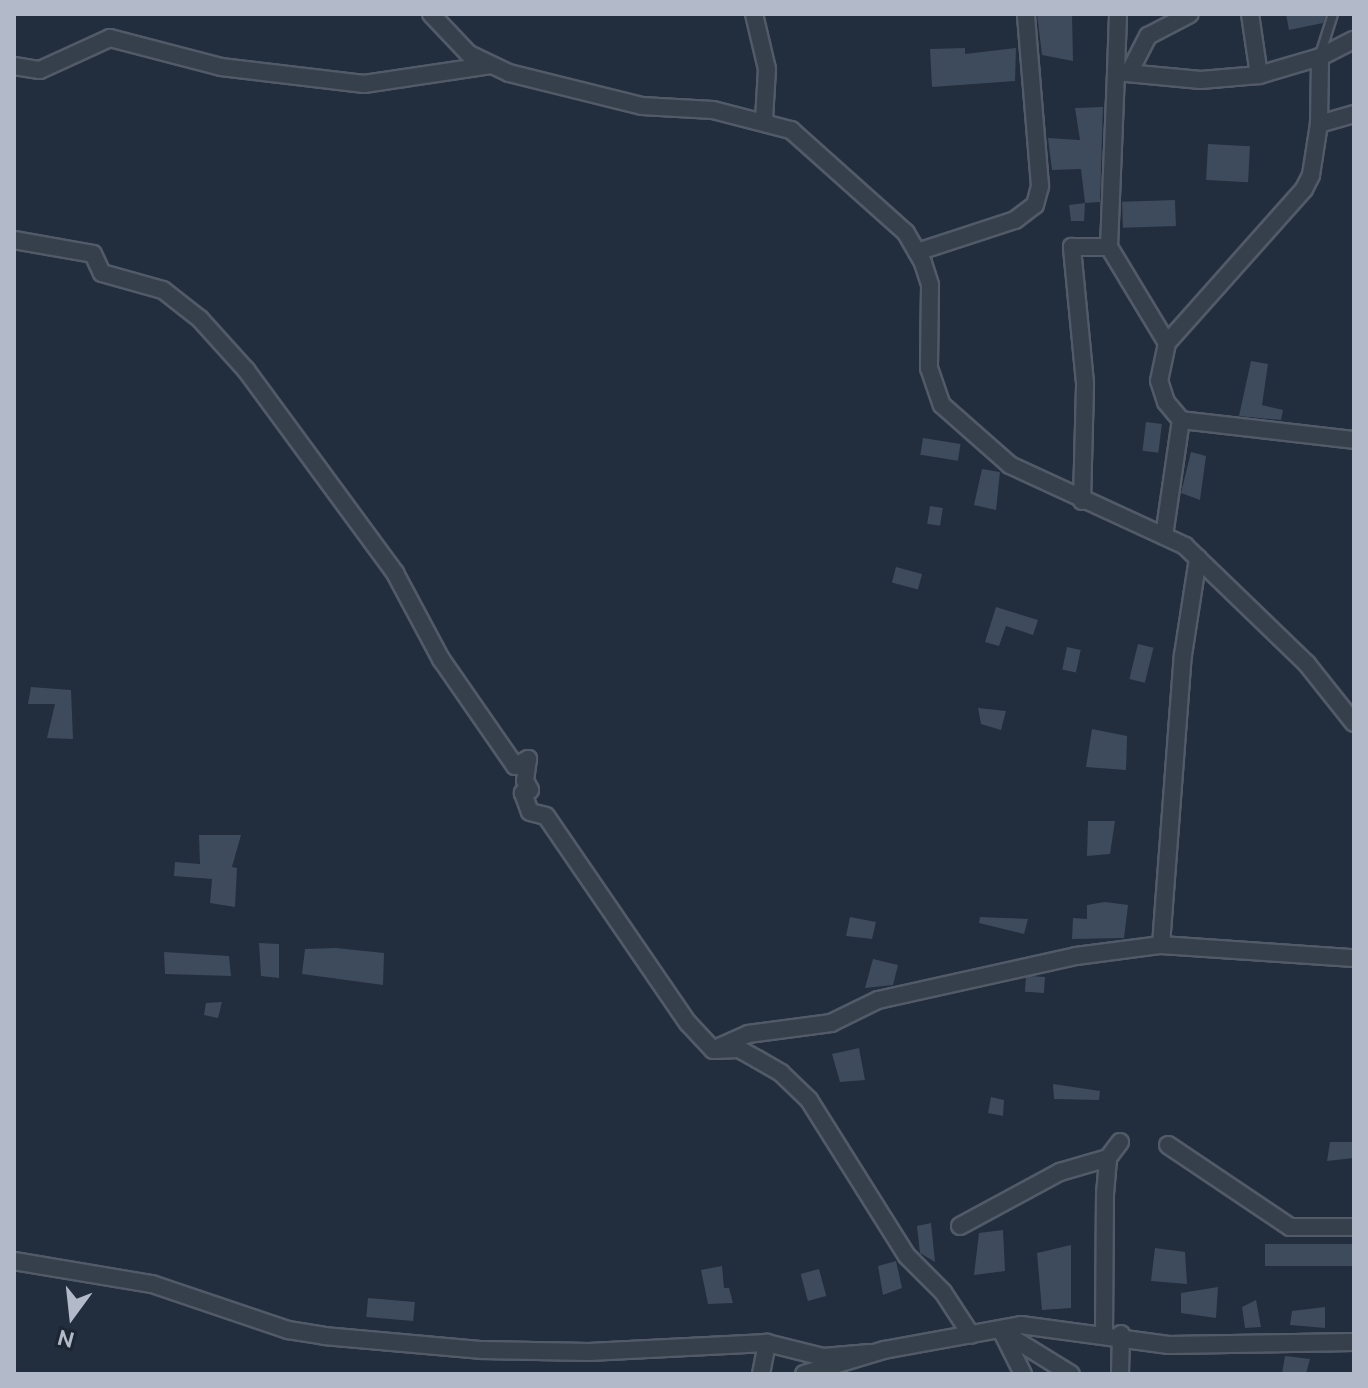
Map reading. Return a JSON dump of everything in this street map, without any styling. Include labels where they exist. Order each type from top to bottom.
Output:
[{"type":"street","points":[[431,14],[469,54],[491,65],[642,106],[713,110],[764,119],[791,130],[906,233],[917,252],[930,285],[931,387],[942,405],[1010,465],[1082,501],[1164,536],[1198,558],[1307,664],[1354,723]]},
{"type":"street","points":[[754,14],[767,69],[764,119]]},
{"type":"street","points":[[917,252],[1015,220],[1035,205],[1040,186],[1026,14]]},
{"type":"street","points":[[1118,14],[1122,72],[1109,247],[1167,343]]},
{"type":"street","points":[[1250,14],[1259,75]]},
{"type":"street","points":[[1122,72],[1148,36],[1182,16]]},
{"type":"street","points":[[14,66],[40,70],[110,38],[221,67],[364,84],[491,65]]},
{"type":"street","points":[[1122,72],[1201,80],[1259,75],[1320,57],[1354,40]]},
{"type":"street","points":[[1320,57],[1319,124],[1304,189],[1167,343],[1159,381],[1166,402],[1181,420],[1354,440]]},
{"type":"street","points":[[1319,124],[1354,114]]},
{"type":"street","points":[[14,240],[93,254],[102,273],[163,290],[200,319],[246,370],[395,573],[441,659],[515,766],[528,759],[525,781],[530,790],[523,793],[530,812],[546,816],[622,934],[713,1050]]},
{"type":"street","points":[[1082,501],[1085,383],[1072,247],[1109,247]]},
{"type":"street","points":[[1164,536],[1181,420]]},
{"type":"street","points":[[1161,945],[1183,655],[1198,558]]},
{"type":"street","points":[[713,1050],[748,1034],[831,1023],[878,1000],[1076,956],[1161,945],[1354,958]]},
{"type":"street","points":[[713,1050],[739,1049],[781,1073],[809,1100],[907,1256],[943,1292],[971,1335]]},
{"type":"street","points":[[960,1226],[1060,1172],[1108,1158],[1120,1142]]},
{"type":"street","points":[[1168,1145],[1290,1227],[1354,1227]]},
{"type":"street","points":[[1108,1158],[1120,1374]]},
{"type":"street","points":[[14,1261],[152,1284],[204,1298],[288,1330],[482,1350],[589,1352],[767,1343],[823,1357],[870,1353],[1021,1325],[1169,1345],[1354,1342]]},
{"type":"street","points":[[1001,1331],[1023,1374]]},
{"type":"street","points":[[1001,1331],[1071,1374]]},
{"type":"street","points":[[761,1374],[767,1343]]},
{"type":"street","points":[[804,1374],[870,1353]]},
{"type":"lane","points":[[1320,57],[1333,14]]},
{"type":"building","points":[[1037,14],[1072,14],[1073,61],[1042,55]]},
{"type":"building","points":[[1286,14],[1326,14],[1323,23],[1289,30]]},
{"type":"building","points":[[965,48],[965,54],[1016,48],[1015,81],[932,87],[930,49]]},
{"type":"building","points":[[1103,107],[1100,202],[1085,203],[1081,169],[1052,170],[1048,138],[1080,140],[1075,108]]},
{"type":"building","points":[[1208,144],[1250,146],[1248,182],[1206,180]]},
{"type":"building","points":[[1175,200],[1176,226],[1123,228],[1122,202]]},
{"type":"building","points":[[1085,203],[1084,221],[1071,221],[1069,205]]},
{"type":"building","points":[[1251,361],[1268,364],[1262,405],[1283,410],[1281,420],[1239,416]]},
{"type":"building","points":[[1146,422],[1162,424],[1158,453],[1142,451]]},
{"type":"building","points":[[923,438],[961,444],[958,461],[920,455]]},
{"type":"building","points":[[1191,452],[1206,456],[1200,500],[1181,493]]},
{"type":"building","points":[[982,469],[1000,472],[996,510],[974,505]]},
{"type":"building","points":[[930,506],[943,508],[940,526],[927,524]]},
{"type":"building","points":[[896,567],[922,574],[918,589],[892,582]]},
{"type":"building","points":[[996,607],[1038,620],[1033,635],[1006,626],[999,646],[985,642]]},
{"type":"building","points":[[1138,644],[1154,648],[1145,683],[1129,679]]},
{"type":"building","points":[[1067,647],[1081,650],[1076,672],[1062,669]]},
{"type":"building","points":[[31,687],[71,690],[73,739],[47,738],[55,704],[28,704]]},
{"type":"building","points":[[978,708],[1006,711],[1001,730],[981,724]]},
{"type":"building","points":[[1092,729],[1127,736],[1126,770],[1086,767]]},
{"type":"building","points":[[1088,821],[1115,821],[1110,854],[1087,856]]},
{"type":"building","points":[[199,835],[241,835],[232,867],[237,868],[235,907],[210,903],[212,879],[174,876],[175,862],[200,864]]},
{"type":"building","points":[[1105,902],[1128,905],[1124,938],[1072,939],[1073,918],[1087,919],[1087,905]]},
{"type":"building","points":[[850,917],[876,922],[872,939],[846,936]]},
{"type":"building","points":[[980,917],[1028,919],[1024,934],[979,923]]},
{"type":"building","points":[[259,943],[279,944],[279,978],[261,976]]},
{"type":"building","points":[[336,948],[384,953],[383,985],[302,974],[305,949]]},
{"type":"building","points":[[164,952],[229,956],[231,976],[165,974]]},
{"type":"building","points":[[873,959],[898,965],[893,985],[865,988]]},
{"type":"building","points":[[1026,976],[1045,977],[1044,993],[1025,992]]},
{"type":"building","points":[[222,1002],[218,1018],[204,1015],[206,1003]]},
{"type":"building","points":[[859,1048],[865,1080],[840,1082],[832,1054]]},
{"type":"building","points":[[1053,1084],[1100,1091],[1099,1100],[1054,1099]]},
{"type":"building","points":[[991,1097],[1004,1100],[1003,1116],[988,1113]]},
{"type":"building","points":[[1330,1142],[1354,1142],[1354,1158],[1327,1161]]},
{"type":"building","points":[[931,1223],[935,1262],[920,1253],[917,1226]]},
{"type":"building","points":[[1003,1230],[1005,1271],[974,1275],[979,1233]]},
{"type":"building","points":[[1265,1244],[1354,1244],[1354,1266],[1265,1266]]},
{"type":"building","points":[[1071,1245],[1071,1308],[1042,1310],[1037,1253]]},
{"type":"building","points":[[1155,1248],[1185,1252],[1187,1284],[1151,1281]]},
{"type":"building","points":[[896,1261],[902,1288],[883,1295],[878,1266]]},
{"type":"building","points":[[722,1266],[724,1288],[729,1288],[733,1303],[708,1304],[701,1270]]},
{"type":"building","points":[[819,1269],[826,1296],[808,1301],[801,1274]]},
{"type":"building","points":[[1218,1287],[1216,1318],[1181,1313],[1181,1293]]},
{"type":"building","points":[[368,1298],[415,1302],[413,1321],[366,1317]]},
{"type":"building","points":[[1256,1300],[1261,1327],[1245,1328],[1242,1307]]},
{"type":"building","points":[[1325,1307],[1325,1328],[1290,1325],[1292,1311]]},
{"type":"building","points":[[1285,1356],[1310,1359],[1306,1374],[1282,1374]]}]
